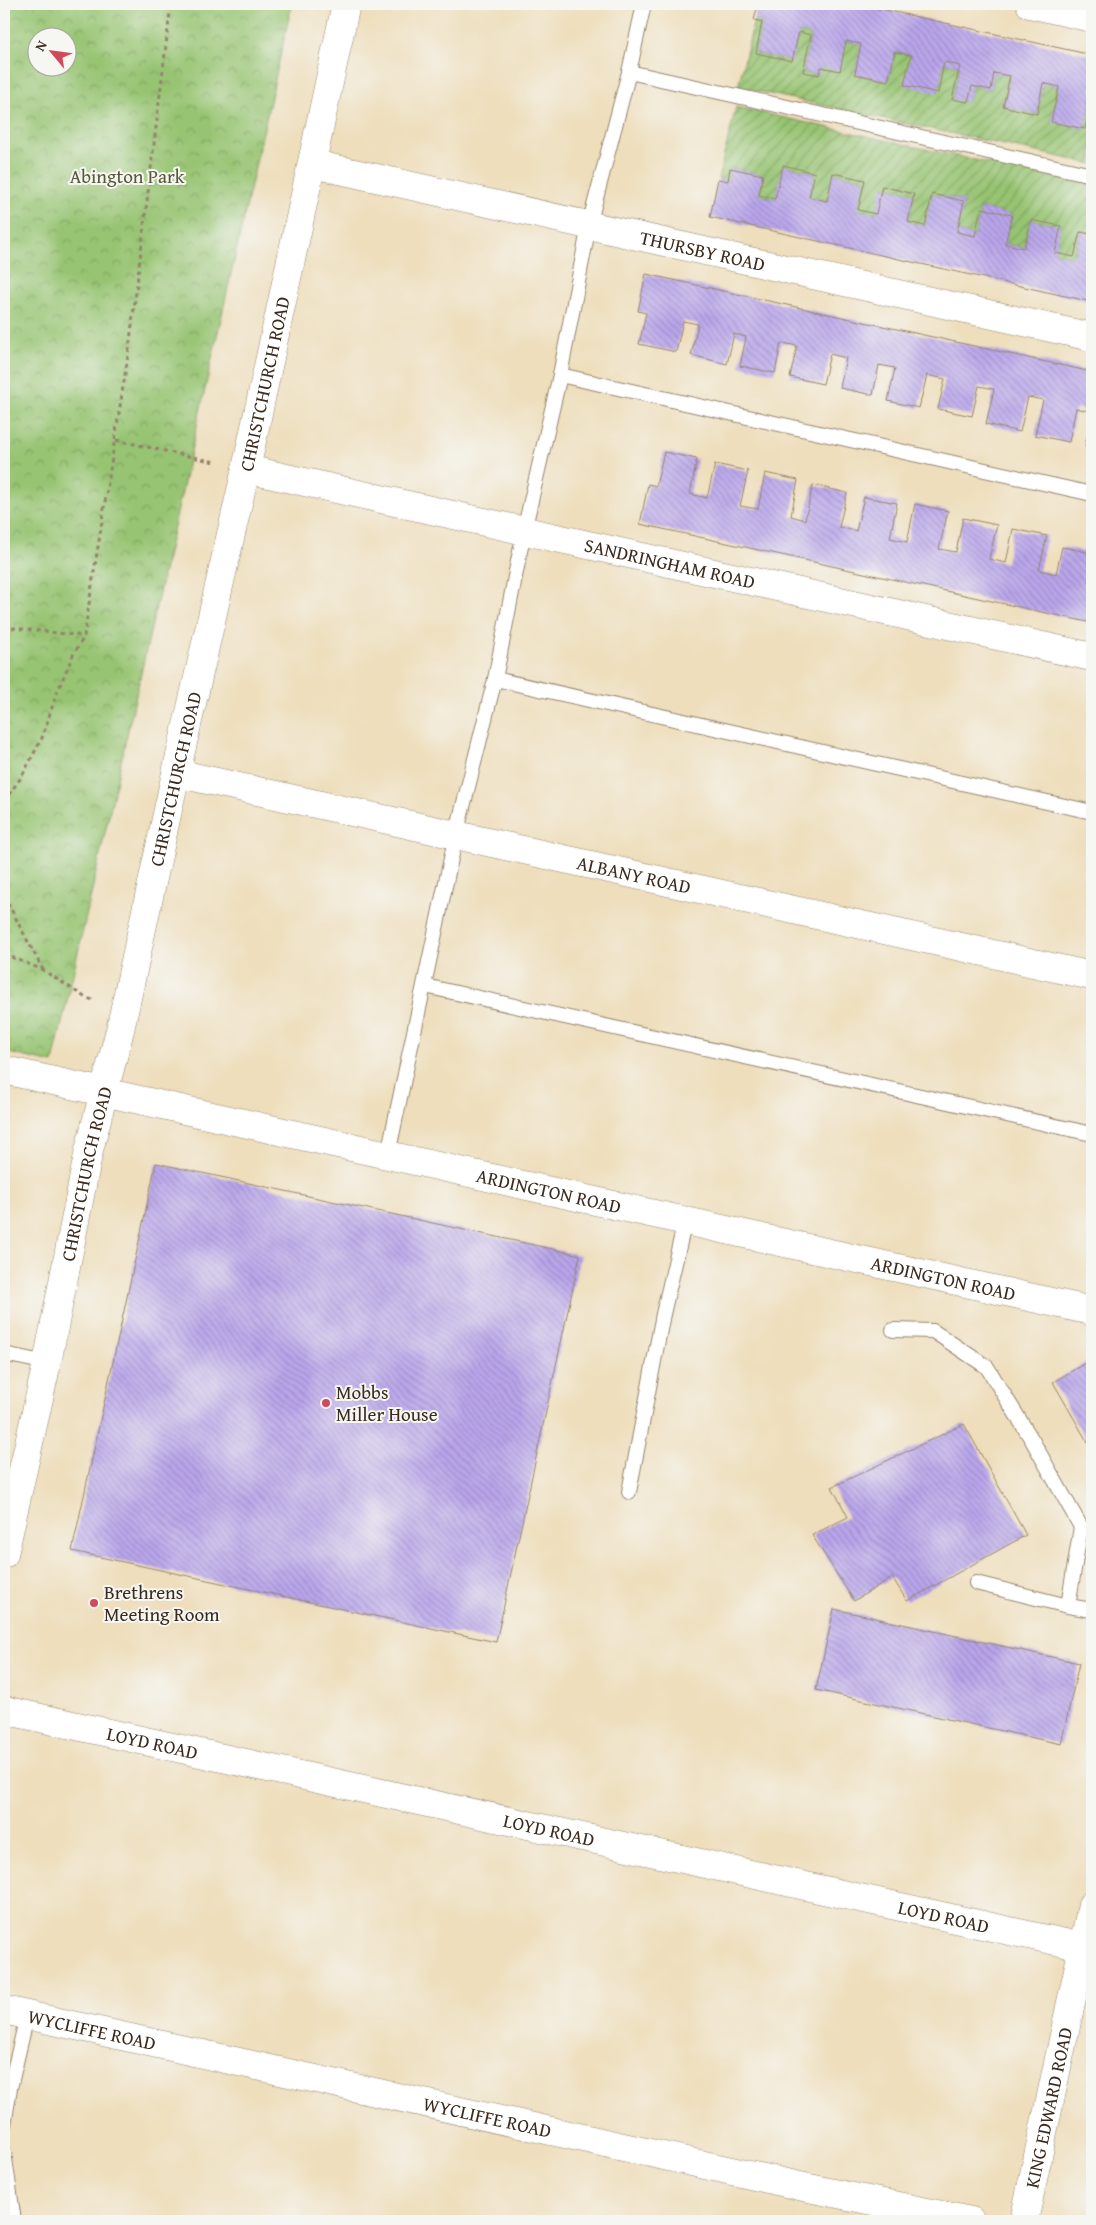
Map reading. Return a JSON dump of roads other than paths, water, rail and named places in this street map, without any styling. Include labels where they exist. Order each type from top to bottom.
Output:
[{"type":"street","name":"CHRISTCHURCH ROAD","points":[[4,1554],[47,1363],[89,1150],[124,1008],[246,470],[346,4]]},
{"type":"street","points":[[1030,4],[1092,18]]},
{"type":"street","name":"THURSBY ROAD","points":[[313,164],[1092,337]]},
{"type":"street","name":"SANDRINGHAM ROAD","points":[[246,470],[1092,657]]},
{"type":"street","name":"ALBANY ROAD","points":[[176,773],[1092,976]]},
{"type":"street","name":"ARDINGTON ROAD","points":[[4,1070],[1092,1312]]},
{"type":"street","name":"LOYD ROAD","points":[[4,1710],[1088,1948]]},
{"type":"street","name":"KING EDWARD ROAD","points":[[1024,2221],[1088,1948],[1092,1905]]},
{"type":"street","name":"WYCLIFFE ROAD","points":[[15,2013],[804,2187],[970,2221]]},
{"type":"lane","points":[[388,1154],[456,835],[495,679],[524,531],[560,375],[589,225],[629,72],[644,4]]},
{"type":"lane","points":[[629,72],[1092,176]]},
{"type":"lane","points":[[560,375],[1092,494]]},
{"type":"lane","points":[[495,679],[1092,812]]},
{"type":"lane","points":[[425,986],[1092,1134]]},
{"type":"lane","points":[[629,1492],[663,1314],[684,1221]]},
{"type":"lane","points":[[893,1330],[933,1332],[987,1367],[1032,1440],[1081,1528],[1068,1606]]},
{"type":"lane","points":[[4,1354],[47,1363]]},
{"type":"lane","points":[[976,1584],[1092,1610]]},
{"type":"lane","points":[[4,2125],[15,2013]]},
{"type":"lane","points":[[4,2152],[14,2221]]},
{"type":"place","name":"Mobbs Miller House","points":[[326,1403]]},
{"type":"place","name":"Brethrens Meeting Room","points":[[94,1603]]},
{"type":"park label","name":"Abington Park","points":[[127,176]]}]
